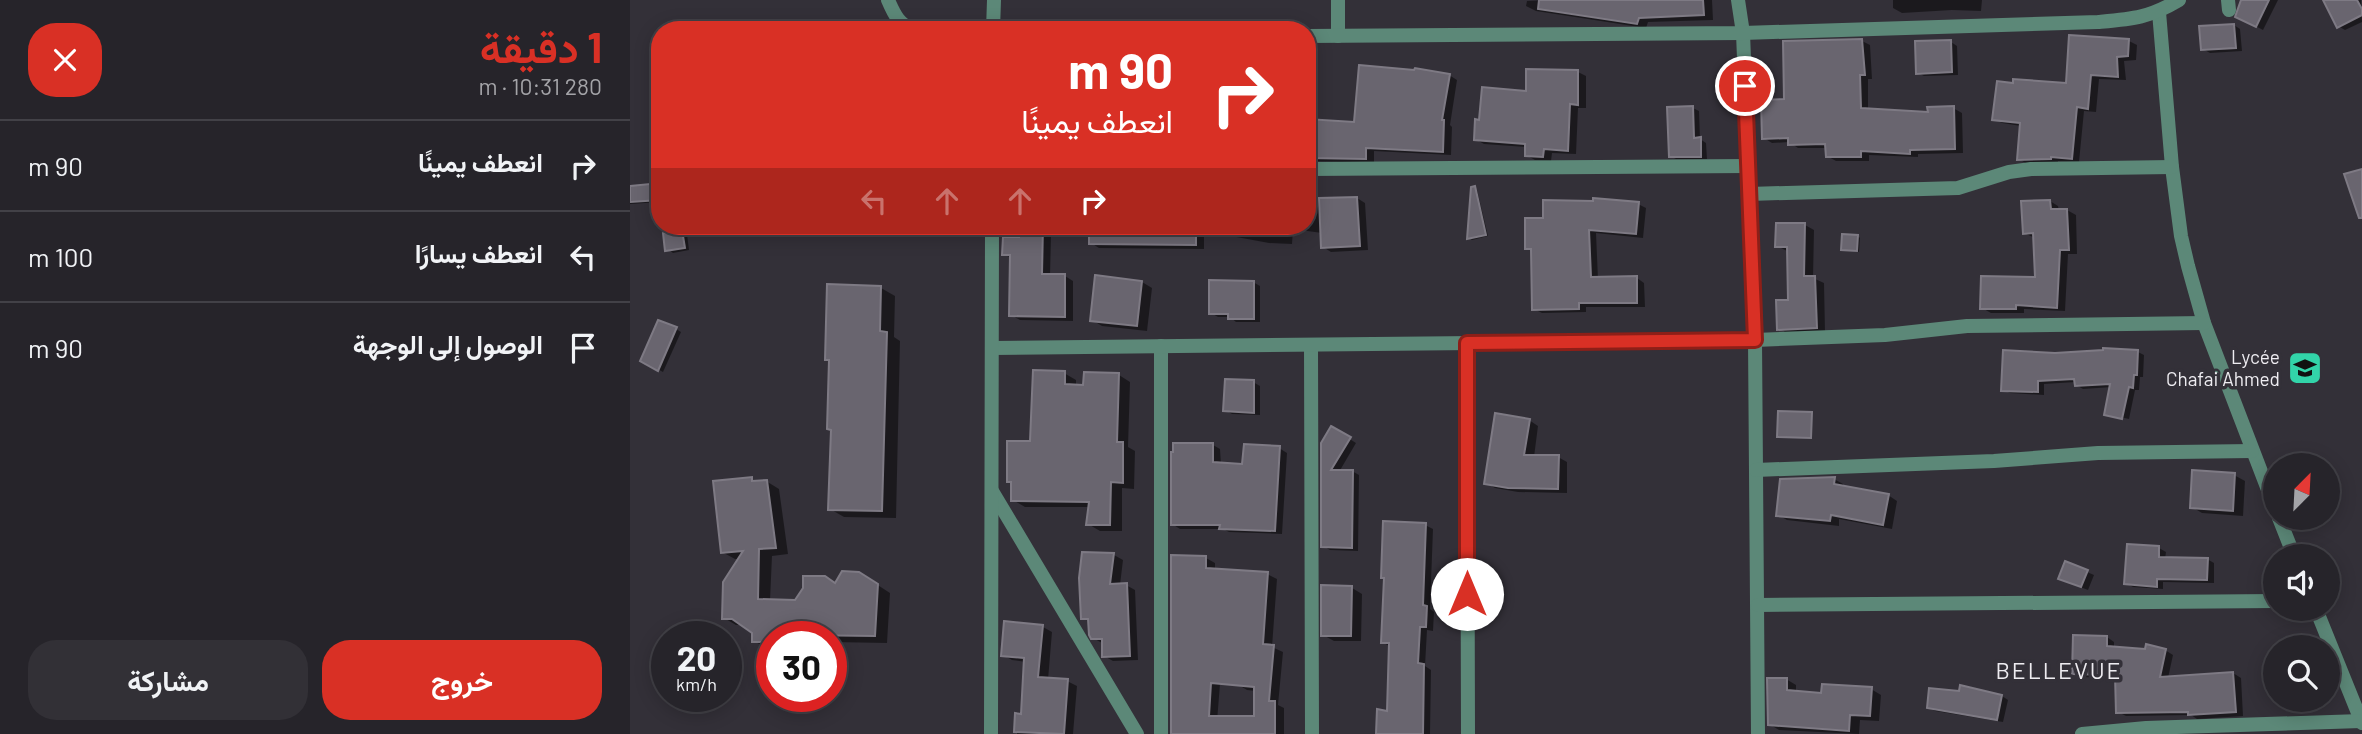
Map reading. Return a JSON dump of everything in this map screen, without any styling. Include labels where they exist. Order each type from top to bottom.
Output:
[{"type":"street","points":[[888,0],[899,21]]},
{"type":"street","points":[[993,21],[994,0]]},
{"type":"street","points":[[1338,0],[1338,36]]},
{"type":"street","points":[[1738,0],[1743,33],[1755,340],[1758,734]]},
{"type":"street","points":[[1316,36],[1743,33],[2098,22],[2132,19],[2159,12],[2179,0]]},
{"type":"street","points":[[2159,12],[2172,167],[2181,236],[2204,323],[2263,478]]},
{"type":"street","points":[[1316,169],[1748,166]]},
{"type":"street","points":[[1749,194],[1958,188],[2009,172],[2031,169],[2172,167]]},
{"type":"street","points":[[990,734],[992,235]]},
{"type":"street","points":[[992,348],[1755,340],[1885,335],[1967,326],[2204,323]]},
{"type":"street","points":[[1467,343],[1468,734]]},
{"type":"street","points":[[1311,345],[1312,734]]},
{"type":"street","points":[[1160,346],[1161,734]]},
{"type":"street","points":[[1756,470],[1994,461],[2098,453],[2252,451]]},
{"type":"street","points":[[991,489],[1137,734]]},
{"type":"street","points":[[1758,605],[2263,601]]},
{"type":"street","points":[[2081,734],[2146,728],[2362,722],[2321,621]]},
{"type":"building","points":[[1539,0],[1703,0],[1704,15],[1639,18],[1637,24],[1538,9]]},
{"type":"building","points":[[2241,0],[2269,0],[2256,27],[2235,17]]},
{"type":"building","points":[[2323,0],[2357,0],[2362,15],[2337,28]]},
{"type":"building","points":[[2234,24],[2236,48],[2201,50],[2199,26]]},
{"type":"building","points":[[2069,35],[2129,39],[2128,56],[2117,57],[2118,77],[2091,75],[2088,109],[2077,107],[2072,159],[2051,157],[2017,160],[2020,123],[1992,120],[1997,81],[2013,83],[2013,79],[2066,83]]},
{"type":"building","points":[[1862,39],[1865,75],[1860,75],[1861,108],[1928,112],[1927,107],[1954,106],[1955,149],[1910,150],[1910,154],[1861,151],[1861,157],[1826,157],[1825,144],[1788,145],[1788,138],[1762,139],[1761,100],[1784,99],[1783,41]]},
{"type":"building","points":[[1951,40],[1952,72],[1916,74],[1915,41]]},
{"type":"building","points":[[1359,65],[1415,68],[1450,74],[1442,120],[1443,152],[1366,148],[1366,159],[1316,158],[1316,120],[1354,122]]},
{"type":"building","points":[[1526,69],[1578,70],[1578,105],[1570,104],[1568,151],[1544,149],[1543,157],[1525,156],[1525,144],[1474,140],[1475,119],[1479,120],[1482,87],[1526,91]]},
{"type":"building","points":[[1693,106],[1694,138],[1701,137],[1701,157],[1669,157],[1667,107]]},
{"type":"building","points":[[2362,169],[2362,218],[2359,218],[2344,174]]},
{"type":"building","points":[[651,184],[651,201],[630,202],[630,186]]},
{"type":"building","points":[[1475,186],[1486,235],[1467,239],[1471,187]]},
{"type":"building","points":[[1357,197],[1360,246],[1321,248],[1319,198]]},
{"type":"building","points":[[1593,198],[1639,202],[1636,234],[1589,230],[1591,277],[1637,276],[1637,303],[1579,303],[1579,309],[1532,310],[1531,249],[1525,249],[1525,218],[1543,218],[1543,200],[1593,201]]},
{"type":"building","points":[[2050,200],[2051,209],[2067,209],[2069,250],[2060,250],[2057,308],[2016,305],[2016,309],[1980,309],[1981,276],[2035,277],[2033,233],[2023,234],[2021,201]]},
{"type":"building","points":[[1776,223],[1805,223],[1804,276],[1815,276],[1817,328],[1777,330],[1776,300],[1788,300],[1787,247],[1775,247]]},
{"type":"building","points":[[1842,234],[1858,235],[1857,251],[1841,250]]},
{"type":"building","points":[[663,235],[683,235],[685,248],[665,251]]},
{"type":"building","points":[[1043,235],[1042,274],[1065,274],[1065,317],[1009,316],[1010,255],[1002,255],[1003,237]]},
{"type":"building","points":[[1089,235],[1196,235],[1196,245],[1089,244]]},
{"type":"building","points":[[1095,275],[1142,281],[1137,326],[1090,321]]},
{"type":"building","points":[[1209,280],[1254,281],[1254,319],[1228,319],[1228,314],[1209,314]]},
{"type":"building","points":[[827,284],[881,286],[880,331],[887,332],[882,511],[828,510],[831,430],[827,429],[829,360],[825,360]]},
{"type":"building","points":[[658,320],[677,327],[658,371],[640,361]]},
{"type":"building","points":[[2103,348],[2138,350],[2137,375],[2134,375],[2133,388],[2129,387],[2122,419],[2104,415],[2110,384],[2075,386],[2074,379],[2038,381],[2038,392],[2001,391],[2003,350],[2055,353]]},
{"type":"building","points":[[1033,370],[1065,371],[1065,384],[1083,385],[1084,372],[1119,373],[1117,442],[1123,442],[1123,483],[1111,482],[1110,525],[1086,525],[1089,502],[1011,501],[1011,482],[1007,482],[1007,441],[1030,441]]},
{"type":"building","points":[[1225,379],[1254,380],[1254,413],[1223,411]]},
{"type":"building","points":[[1778,411],[1812,412],[1811,438],[1777,437]]},
{"type":"building","points":[[1495,413],[1530,419],[1524,455],[1559,455],[1558,489],[1508,488],[1484,484]]},
{"type":"building","points":[[1331,426],[1351,437],[1331,470],[1353,470],[1352,548],[1321,547],[1321,443]]},
{"type":"building","points":[[1173,443],[1213,443],[1213,462],[1242,464],[1244,444],[1280,446],[1275,531],[1219,529],[1220,525],[1171,525]]},
{"type":"building","points":[[2192,470],[2235,473],[2233,511],[2190,508]]},
{"type":"building","points":[[752,477],[752,481],[767,480],[776,548],[759,549],[758,599],[795,600],[803,588],[803,576],[825,576],[835,583],[842,571],[859,572],[878,584],[875,636],[847,636],[847,621],[756,621],[756,642],[752,642],[752,633],[742,626],[742,621],[722,619],[723,582],[743,551],[721,553],[713,481]]},
{"type":"building","points":[[1835,477],[1834,484],[1889,494],[1883,525],[1831,515],[1830,521],[1776,516],[1780,479]]},
{"type":"building","points":[[1383,521],[1426,523],[1423,605],[1427,606],[1426,627],[1420,627],[1418,663],[1424,664],[1423,734],[1376,734],[1377,709],[1387,711],[1389,643],[1381,643]]},
{"type":"building","points":[[2127,544],[2159,546],[2159,557],[2208,558],[2207,580],[2157,579],[2157,587],[2124,584]]},
{"type":"building","points":[[1082,552],[1114,553],[1110,584],[1127,583],[1130,656],[1102,657],[1102,639],[1091,639],[1088,619],[1081,619],[1079,578]]},
{"type":"building","points":[[1171,555],[1206,556],[1206,568],[1268,572],[1263,644],[1274,645],[1269,701],[1275,701],[1275,734],[1171,734]],"holes":[[[1211,683],[1254,687],[1254,716],[1209,716]]]},
{"type":"building","points":[[2065,561],[2088,570],[2081,587],[2058,579]]},
{"type":"building","points":[[1321,585],[1352,586],[1351,636],[1321,636]]},
{"type":"building","points":[[1004,621],[1043,625],[1038,677],[1068,679],[1064,734],[1014,732],[1015,713],[1021,714],[1024,658],[1001,656]]},
{"type":"building","points":[[2073,635],[2107,636],[2107,646],[2145,649],[2146,644],[2166,649],[2160,677],[2233,672],[2236,712],[2188,715],[2188,712],[2116,713],[2115,675],[2072,674]]},
{"type":"building","points":[[1767,678],[1787,678],[1787,690],[1821,693],[1822,684],[1872,687],[1870,716],[1850,715],[1849,731],[1768,725]]},
{"type":"building","points":[[1960,685],[2002,695],[1997,720],[1927,708],[1929,688],[1959,691]]},
{"type":"place","name":"Lycée Chafai Ahmed","points":[[2305,368]]},
{"type":"district","name":"BELLEVUE","points":[[2059,671]]},
{"type":"route","points":[[1467,594],[1467,343],[1755,340],[1745,86]]}]
